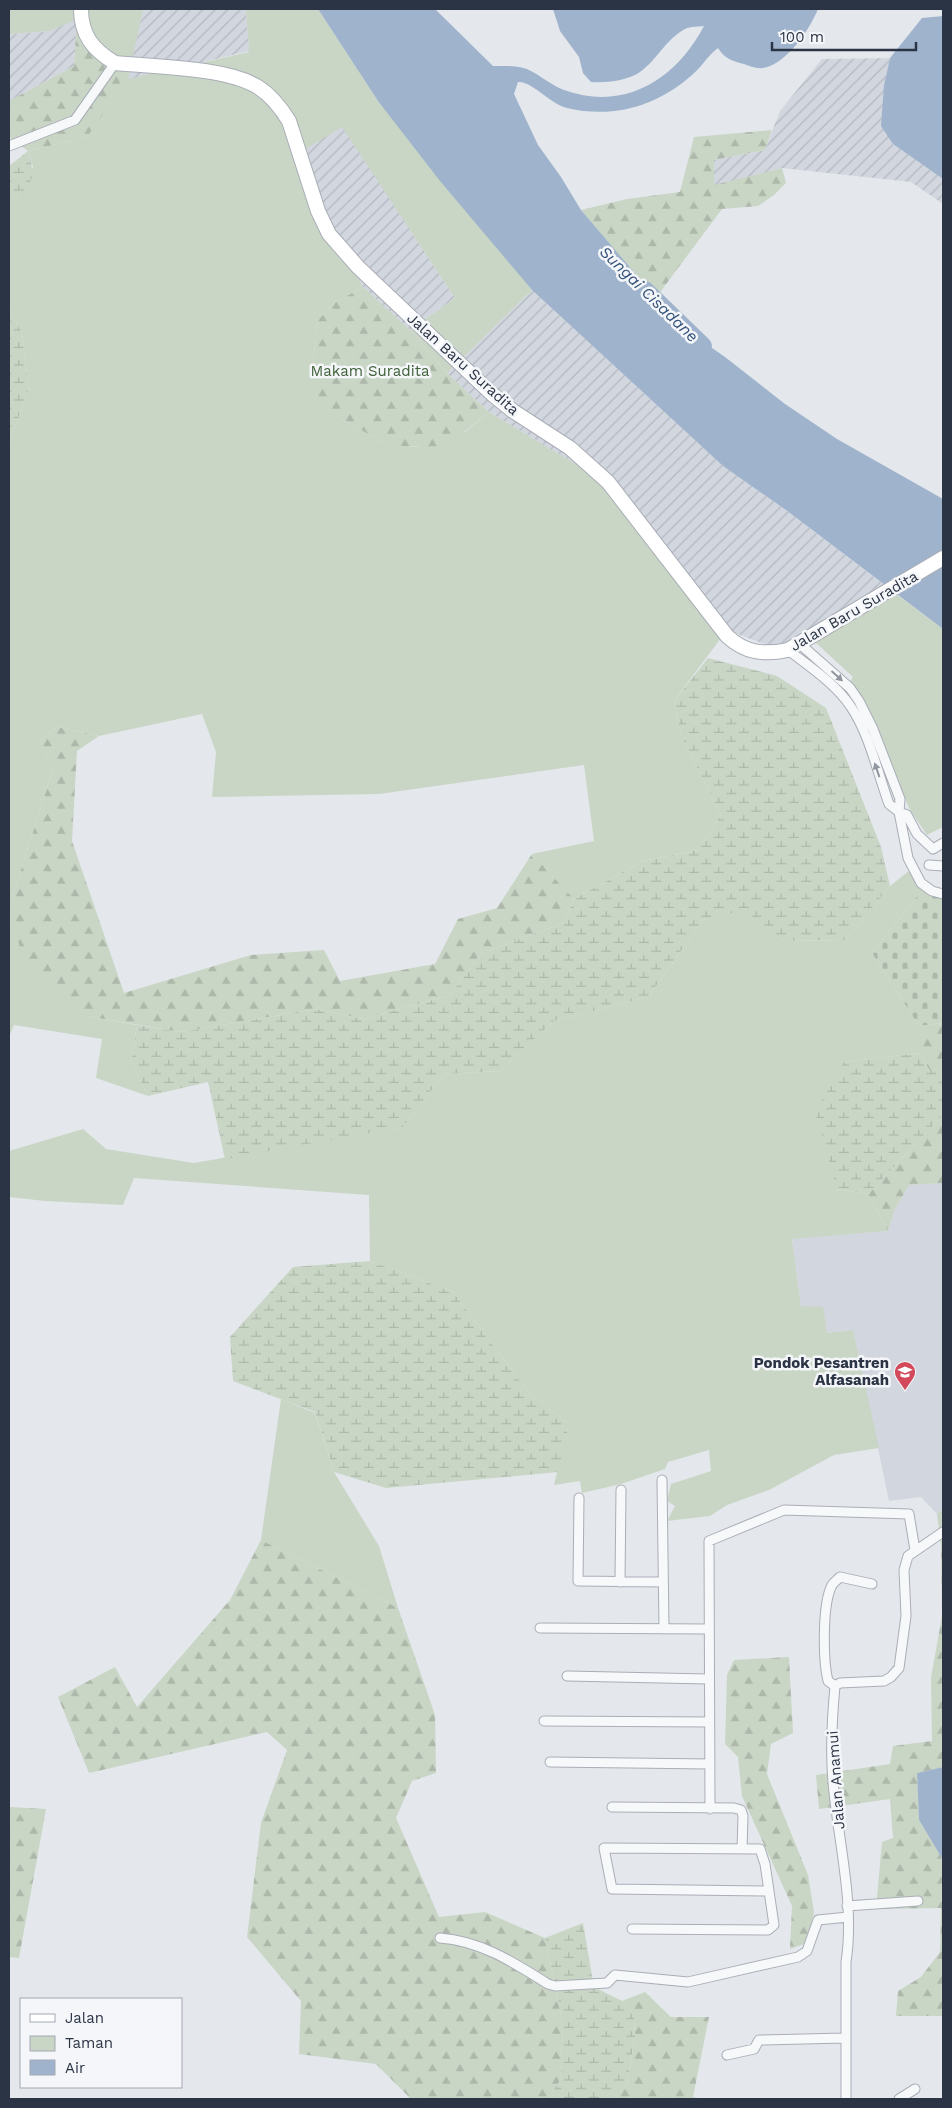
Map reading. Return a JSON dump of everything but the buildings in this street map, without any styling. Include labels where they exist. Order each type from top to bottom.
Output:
[{"type":"main road","points":[[81,9],[81,22],[85,35],[103,56],[115,63]]},
{"type":"main road","name":"Jalan Baru Suradita","points":[[115,63],[221,73],[249,82],[272,98],[289,121],[323,223],[344,253],[492,394],[513,411],[570,448],[608,482],[732,641],[755,652],[772,653],[799,644],[943,558]]},
{"type":"street","points":[[9,146],[75,120],[115,63]]},
{"type":"street","points":[[799,644],[851,707],[863,731],[889,804],[898,812],[907,815],[917,834],[933,849],[943,843]]},
{"type":"street","points":[[799,644],[850,688],[859,701],[873,729],[900,799],[898,812],[908,858],[921,883],[932,891],[943,894]]},
{"type":"street","points":[[929,865],[943,866]]},
{"type":"street","points":[[662,1480],[664,1629]]},
{"type":"street","points":[[620,1490],[620,1582]]},
{"type":"street","points":[[579,1498],[578,1581],[663,1582]]},
{"type":"street","points":[[710,1809],[708,1679],[709,1541],[784,1510],[908,1514],[915,1550]]},
{"type":"street","points":[[872,1584],[840,1577],[833,1583],[829,1594],[826,1618],[825,1667],[828,1681],[835,1686],[840,1683],[884,1681],[891,1678],[898,1668],[906,1616],[904,1570],[908,1556],[943,1532]]},
{"type":"street","points":[[540,1628],[708,1629]]},
{"type":"street","points":[[567,1676],[708,1679]]},
{"type":"street","name":"Jalan Anamui","points":[[835,1686],[831,1736],[832,1772],[848,1917],[845,2038],[846,2099]]},
{"type":"street","points":[[544,1721],[709,1722]]},
{"type":"street","points":[[550,1762],[710,1764]]},
{"type":"street","points":[[612,1807],[734,1808],[740,1810],[743,1816],[742,1849]]},
{"type":"street","points":[[632,1929],[768,1930],[774,1925],[765,1864],[760,1849],[604,1848],[612,1888],[768,1891]]},
{"type":"street","points":[[847,1906],[918,1901]]},
{"type":"street","points":[[440,1938],[459,1939],[495,1952],[548,1984],[555,1986],[607,1983],[615,1975],[688,1982],[798,1957],[806,1951],[818,1920],[848,1917]]},
{"type":"street","points":[[728,2055],[754,2048],[760,2040],[845,2038]]},
{"type":"street","points":[[899,2099],[915,2089]]},
{"type":"shaded area","points":[[143,9],[246,9],[249,51],[127,80]]},
{"type":"shaded area","points":[[77,18],[74,66],[9,101],[9,34],[50,31]]},
{"type":"shaded area","points":[[890,58],[884,85],[893,144],[943,179],[943,204],[911,182],[782,168],[714,186],[714,160],[765,150],[780,111],[822,59]]},
{"type":"shaded area","points":[[342,126],[455,298],[410,330],[363,287],[329,228],[304,150]]},
{"type":"shaded area","points":[[532,290],[723,466],[786,510],[891,590],[815,642],[775,648],[727,630],[622,492],[489,412],[447,373]]},
{"type":"shaded area","name":"Pondok Pesantren Alfasanah","points":[[943,1183],[943,1509],[937,1514],[921,1497],[889,1501],[853,1330],[827,1333],[801,1306],[792,1238],[888,1231],[895,1209],[909,1185]]},
{"type":"green space","points":[[9,9],[143,9],[128,79],[249,52],[246,9],[318,9],[378,101],[532,290],[447,373],[410,330],[455,298],[342,127],[304,150],[329,228],[363,287],[334,303],[318,320],[313,362],[313,385],[338,417],[384,443],[416,447],[465,432],[489,412],[622,492],[727,630],[674,701],[681,736],[721,815],[698,850],[643,861],[574,899],[532,854],[594,841],[584,765],[379,794],[212,797],[216,752],[202,714],[99,736],[57,727],[40,740],[53,769],[12,898],[86,1016],[137,1025],[131,1061],[148,1096],[96,1078],[102,1039],[14,1025],[9,1037],[9,445],[29,387],[22,333],[9,309],[9,199],[18,195],[33,167],[28,151],[87,137],[94,59],[77,19],[50,31],[9,34]]},
{"type":"green space","points":[[77,18],[94,59],[127,80],[87,137],[28,151],[9,137],[9,101],[74,66]]},
{"type":"green space","points":[[772,130],[765,150],[714,160],[714,185],[782,168],[786,183],[774,195],[758,206],[722,209],[655,299],[581,210],[627,199],[680,192],[694,137]]},
{"type":"green space","points":[[28,151],[32,167],[31,180],[24,191],[9,199],[9,166]]},
{"type":"green space","name":"Makam Suradita","points":[[363,287],[410,330],[447,373],[489,412],[453,441],[434,447],[384,443],[338,417],[319,400],[313,385],[313,362],[318,320],[334,303]]},
{"type":"green space","points":[[9,309],[22,333],[29,387],[9,445]]},
{"type":"green space","points":[[891,590],[943,629],[943,827],[927,835],[910,810],[869,714],[849,683],[853,677],[815,642]]},
{"type":"green space","points":[[708,658],[777,676],[826,708],[881,847],[890,886],[846,940],[784,941],[744,910],[703,920],[648,997],[554,1021],[500,1071],[444,1074],[403,1127],[225,1159],[208,1082],[148,1096],[131,1061],[137,1025],[181,1032],[316,1009],[363,1019],[450,995],[481,953],[564,923],[574,899],[643,861],[698,850],[721,815],[681,736],[674,701]]},
{"type":"green space","points":[[57,727],[99,736],[77,751],[72,841],[124,993],[251,955],[324,950],[340,981],[435,964],[458,919],[497,908],[532,854],[574,899],[564,923],[481,953],[450,995],[363,1019],[316,1009],[181,1032],[86,1016],[20,951],[12,898],[53,769],[40,740]]},
{"type":"green space","points":[[909,871],[924,888],[872,953],[919,1026],[919,1053],[844,1062],[837,1189],[868,1194],[888,1231],[792,1239],[801,1306],[823,1307],[827,1333],[853,1330],[879,1448],[834,1455],[769,1490],[727,1505],[710,1516],[667,1521],[675,1506],[667,1501],[671,1484],[711,1471],[709,1450],[668,1462],[665,1469],[621,1484],[582,1493],[580,1481],[554,1485],[569,1424],[529,1393],[453,1292],[370,1261],[369,1195],[134,1178],[123,1205],[9,1197],[9,1151],[83,1129],[106,1149],[194,1163],[403,1127],[444,1074],[500,1071],[554,1021],[648,997],[703,920],[744,909],[784,941],[846,940],[890,886]]},
{"type":"green space","points":[[924,888],[943,891],[943,1023],[919,1026],[872,953]]},
{"type":"green space","points":[[943,1023],[943,1068],[930,1071],[919,1053],[919,1026]]},
{"type":"green space","points":[[919,1053],[930,1071],[943,1068],[943,1115],[868,1194],[837,1189],[815,1112],[844,1062]]},
{"type":"green space","points":[[943,1115],[943,1183],[909,1185],[895,1209],[888,1231],[868,1194]]},
{"type":"green space","points":[[370,1261],[453,1292],[529,1393],[569,1424],[558,1472],[386,1488],[334,1472],[315,1412],[233,1381],[230,1337],[293,1267]]},
{"type":"green space","points":[[281,1399],[315,1413],[334,1472],[379,1546],[398,1608],[261,1540]]},
{"type":"green space","points":[[943,1509],[943,1767],[917,1773],[919,1820],[943,1860],[943,2016],[896,2016],[898,1991],[921,1977],[940,1952],[941,1908],[876,1909],[882,1842],[893,1838],[890,1799],[819,1809],[816,1775],[890,1764],[893,1746],[932,1741],[931,1678],[942,1616],[941,1545],[937,1514]]},
{"type":"green space","points":[[261,1540],[398,1608],[435,1715],[436,1773],[412,1781],[396,1818],[439,1917],[485,1912],[545,1938],[563,2024],[560,2081],[547,2099],[409,2099],[376,2064],[299,2054],[301,2001],[247,1937],[261,1823],[287,1750],[267,1732],[89,1773],[58,1697],[115,1667],[137,1707],[230,1600]]},
{"type":"green space","points":[[789,1657],[793,1733],[771,1744],[767,1774],[808,1875],[814,1912],[807,1943],[790,1949],[792,1906],[742,1796],[738,1757],[725,1744],[727,1675],[734,1660]]},
{"type":"green space","points":[[9,1807],[46,1809],[19,1958],[9,1957]]},
{"type":"green space","points":[[583,1923],[594,1987],[622,2001],[634,2015],[635,2037],[627,2085],[612,2099],[547,2099],[560,2081],[563,2024],[545,1938]]},
{"type":"green space","points":[[645,1992],[671,2017],[709,2017],[693,2097],[702,2099],[612,2099],[627,2085],[635,2037],[634,2015],[622,2001]]},
{"type":"water","points":[[318,9],[435,9],[493,66],[527,69],[564,90],[586,96],[608,97],[628,93],[646,86],[663,75],[679,61],[704,26],[687,28],[678,33],[652,62],[629,78],[616,81],[591,82],[583,73],[579,57],[560,31],[553,9],[818,9],[809,26],[789,53],[772,65],[758,68],[736,62],[726,57],[718,48],[696,72],[679,86],[649,102],[634,107],[618,111],[601,112],[567,108],[554,102],[529,85],[518,82],[514,94],[538,145],[561,177],[581,210],[679,325],[725,357],[785,404],[837,439],[943,499],[943,629],[786,510],[723,466],[532,290],[440,181],[378,101]]},
{"type":"water","points":[[943,16],[943,179],[893,144],[881,126],[884,85],[890,58],[922,18]]},
{"type":"water","points":[[943,1767],[943,1860],[919,1820],[917,1773]]},
{"type":"waterway","name":"Sungai Cisadane","points":[[645,290],[703,346]]},
{"type":"place","name":"Pondok Pesantren Alfasanah","points":[[905,1391]]}]
